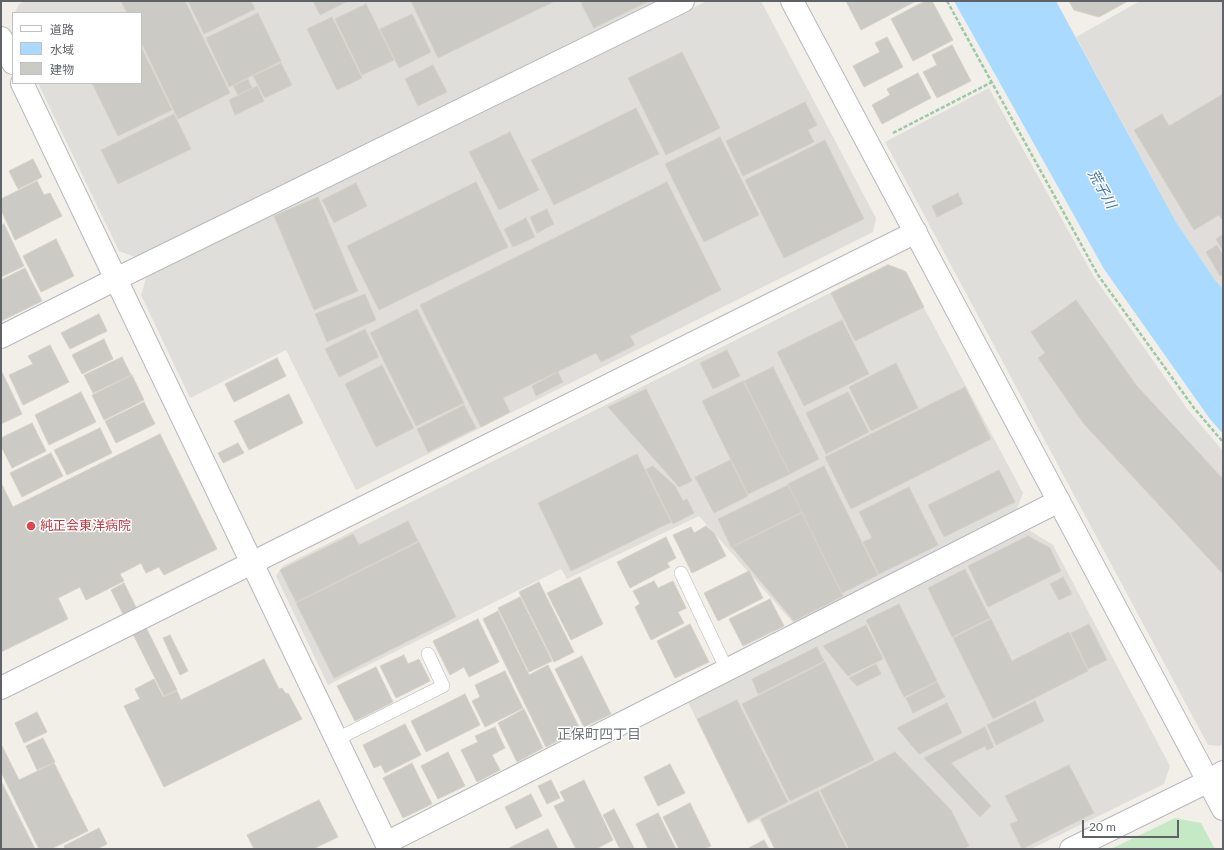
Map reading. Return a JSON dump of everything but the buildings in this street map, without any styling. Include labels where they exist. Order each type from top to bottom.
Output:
[{"type":"street","points":[[1,337],[116,279],[683,1]]},
{"type":"street","points":[[792,1],[1059,501],[1216,777],[1223,809]]},
{"type":"street","points":[[1,38],[12,61]]},
{"type":"street","points":[[22,84],[388,846],[727,670],[1059,501]]},
{"type":"street","points":[[1,688],[916,232]]},
{"type":"street","points":[[1071,849],[1216,777]]},
{"type":"lane","points":[[681,573],[727,670]]},
{"type":"lane","points":[[337,739],[443,686],[428,654]]},
{"type":"path","points":[[947,1],[1098,275],[1194,408],[1223,442]]},
{"type":"path","points":[[869,145],[992,82]]},
{"type":"shaded area","points":[[25,1],[656,1],[135,257],[119,251],[38,84],[142,84],[142,12],[15,12],[19,4]]},
{"type":"shaded area","points":[[707,1],[761,1],[876,218],[873,232],[356,490],[286,350],[190,398],[141,295],[147,275]]},
{"type":"shaded area","points":[[1140,1],[1223,1],[1223,289],[1215,280],[1176,222],[1076,37]]},
{"type":"shaded area","points":[[989,88],[1094,277],[1188,410],[1223,451],[1223,744],[1219,746],[1208,745],[885,142]]},
{"type":"shaded area","points":[[888,264],[904,270],[1023,493],[1016,511],[794,624],[699,516],[567,579],[561,569],[328,685],[276,576],[283,566]]},
{"type":"shaded area","points":[[1029,530],[1053,545],[1170,766],[1164,784],[1031,849],[774,849],[759,819],[748,824],[688,702]]},
{"type":"green space","points":[[1175,818],[1201,823],[1215,849],[1111,849]]},
{"type":"water","name":"荒子川","points":[[954,1],[1056,1],[1176,222],[1215,280],[1223,289],[1223,434],[1210,419],[1104,269]]},
{"type":"place","name":"純正会東洋病院","points":[[31,526]]},
{"type":"district","name":"正保町四丁目","points":[[599,734]]}]
